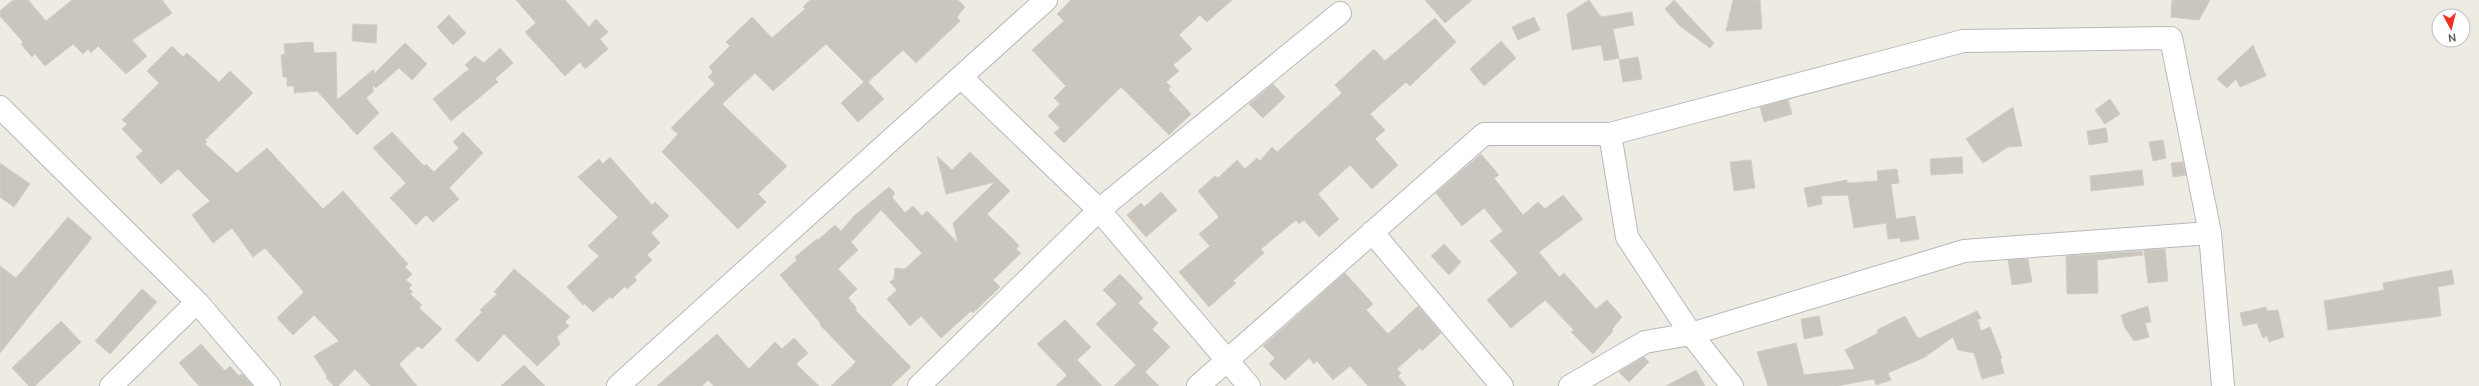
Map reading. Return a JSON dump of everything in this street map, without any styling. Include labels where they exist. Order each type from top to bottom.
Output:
[{"type":"street","points":[[618,386],[962,78],[1046,0]]},
{"type":"street","points":[[919,386],[1099,210],[1340,13]]},
{"type":"street","points":[[1198,386],[1484,134],[1610,134],[1963,41],[2171,38],[2210,233],[2223,386]]},
{"type":"street","points":[[962,78],[1099,210],[1249,386]]},
{"type":"street","points":[[0,107],[197,302],[269,386]]},
{"type":"street","points":[[1610,134],[1627,237],[1691,334],[1732,386]]},
{"type":"street","points":[[1372,232],[1502,386]]},
{"type":"street","points":[[1570,386],[1645,342],[1691,334],[1964,251],[2210,233]]},
{"type":"street","points":[[110,386],[197,302]]},
{"type":"building","points":[[13,0],[28,0],[46,21],[72,0],[162,0],[172,13],[132,40],[147,56],[126,74],[98,46],[91,53],[88,49],[83,54],[73,44],[45,66],[35,54],[32,57],[21,44],[23,42],[0,16],[0,11]]},
{"type":"building","points":[[516,0],[565,0],[589,27],[596,19],[608,32],[600,39],[608,49],[585,69],[580,62],[565,76],[525,32],[536,23]]},
{"type":"building","points":[[810,0],[958,0],[965,7],[957,17],[960,21],[916,63],[903,50],[868,82],[884,99],[858,122],[841,103],[864,82],[826,44],[773,91],[755,73],[722,104],[787,166],[758,194],[766,202],[738,229],[662,152],[678,134],[671,128],[715,84],[708,77],[713,72],[709,67],[730,46],[726,42],[752,17],[772,38],[805,9],[803,7]]},
{"type":"building","points":[[1071,0],[1232,0],[1207,22],[1200,15],[1179,35],[1192,49],[1173,65],[1179,71],[1166,82],[1171,87],[1168,89],[1191,114],[1169,135],[1121,87],[1064,143],[1054,133],[1060,128],[1048,116],[1060,104],[1054,98],[1066,86],[1032,50],[1064,21],[1057,14]]},
{"type":"building","points":[[1425,0],[1472,0],[1445,23]]},
{"type":"building","points":[[1589,0],[1601,17],[1632,12],[1634,25],[1613,29],[1619,58],[1604,61],[1601,45],[1572,50],[1567,14]]},
{"type":"building","points":[[1674,0],[1714,43],[1710,48],[1680,26],[1665,9]]},
{"type":"building","points":[[1733,0],[1760,0],[1762,29],[1726,31]]},
{"type":"building","points":[[2172,0],[2210,0],[2199,20],[2171,17]]},
{"type":"building","points":[[449,15],[466,33],[453,45],[437,27]]},
{"type":"building","points":[[1534,17],[1540,30],[1518,40],[1512,27]]},
{"type":"building","points":[[1435,18],[1456,42],[1410,86],[1406,82],[1370,114],[1385,130],[1375,139],[1398,165],[1372,189],[1350,165],[1318,194],[1339,219],[1319,237],[1304,220],[1299,224],[1296,220],[1261,249],[1264,253],[1233,281],[1236,283],[1209,307],[1179,272],[1210,246],[1199,234],[1219,217],[1198,191],[1215,176],[1218,178],[1237,160],[1245,169],[1257,158],[1260,161],[1272,147],[1277,152],[1342,93],[1335,85],[1374,49],[1385,61]]},
{"type":"building","points":[[353,24],[377,25],[376,43],[352,41]]},
{"type":"building","points":[[1501,41],[1516,58],[1484,86],[1470,69]]},
{"type":"building","points":[[313,42],[314,53],[336,52],[337,100],[374,69],[374,74],[405,43],[427,64],[412,80],[399,68],[376,88],[373,85],[373,92],[366,98],[379,113],[357,135],[317,91],[294,93],[294,86],[287,86],[287,77],[283,77],[281,55],[285,54],[284,44]]},
{"type":"building","points":[[2253,45],[2266,76],[2240,87],[2236,79],[2227,88],[2217,79]]},
{"type":"building","points":[[172,46],[183,57],[187,53],[219,82],[230,71],[253,93],[205,140],[207,142],[205,144],[237,173],[267,148],[323,209],[343,191],[408,264],[405,267],[412,274],[406,280],[412,285],[409,288],[413,292],[410,294],[422,305],[419,308],[442,329],[422,349],[418,346],[399,364],[417,386],[371,386],[355,369],[338,386],[334,386],[326,378],[327,376],[314,356],[339,341],[314,315],[293,335],[277,318],[304,292],[265,248],[253,257],[232,228],[213,243],[192,215],[210,201],[178,169],[161,184],[136,157],[143,151],[122,129],[127,124],[122,120],[159,83],[147,71]]},
{"type":"building","points":[[500,48],[513,63],[495,79],[498,82],[451,121],[433,99],[469,69],[465,65],[475,56],[484,63]]},
{"type":"building","points":[[1638,57],[1642,79],[1623,82],[1619,60]]},
{"type":"building","points":[[1273,84],[1285,97],[1263,118],[1249,104]]},
{"type":"building","points":[[2110,99],[2120,114],[2105,124],[2095,110]]},
{"type":"building","points":[[1788,100],[1792,114],[1764,122],[1760,107]]},
{"type":"building","points":[[2013,107],[2022,146],[2008,147],[1983,163],[1966,139]]},
{"type":"building","points":[[2106,128],[2108,142],[2089,145],[2087,131]]},
{"type":"building","points":[[392,132],[424,166],[426,164],[434,172],[459,148],[453,142],[463,132],[483,153],[449,188],[459,199],[433,222],[426,215],[416,225],[390,198],[406,183],[373,148]]},
{"type":"building","points":[[2163,140],[2166,158],[2153,161],[2149,142]]},
{"type":"building","points":[[970,152],[1010,191],[987,214],[1014,240],[1019,246],[1016,249],[1021,253],[993,280],[1000,287],[973,313],[971,311],[941,338],[921,316],[910,326],[887,299],[897,290],[890,282],[894,279],[895,268],[905,269],[922,253],[881,210],[851,242],[858,250],[838,269],[857,289],[848,298],[857,309],[855,310],[911,367],[891,386],[831,386],[856,362],[820,325],[821,324],[780,275],[797,260],[795,257],[817,239],[818,240],[835,225],[841,231],[854,216],[889,187],[895,193],[892,197],[905,213],[913,206],[922,216],[927,211],[958,243],[953,223],[995,182],[946,194],[937,156],[952,170]]},
{"type":"building","points":[[1481,154],[1499,175],[1494,178],[1523,215],[1538,202],[1545,209],[1563,195],[1583,219],[1539,252],[1559,277],[1564,273],[1596,309],[1607,300],[1622,317],[1612,329],[1613,331],[1593,354],[1571,332],[1574,330],[1545,300],[1511,328],[1487,300],[1518,273],[1490,241],[1503,231],[1484,208],[1462,226],[1436,193]]},
{"type":"building","points":[[610,157],[652,205],[655,202],[669,216],[651,233],[660,243],[647,255],[652,260],[634,277],[637,280],[627,289],[625,286],[612,299],[610,297],[593,312],[584,303],[583,305],[567,287],[599,256],[588,246],[618,217],[578,177],[599,159],[603,164]]},
{"type":"building","points":[[1962,157],[1963,173],[1931,175],[1930,159]]},
{"type":"building","points":[[1751,160],[1755,188],[1734,191],[1730,162]]},
{"type":"building","points":[[2183,162],[2186,175],[2173,177],[2171,163]]},
{"type":"building","points":[[0,163],[30,184],[14,207],[0,197]]},
{"type":"building","points":[[1897,169],[1899,183],[1891,184],[1896,219],[1915,216],[1919,239],[1901,242],[1900,238],[1888,239],[1886,223],[1854,228],[1848,195],[1821,196],[1822,204],[1808,207],[1804,188],[1847,180],[1847,183],[1878,181],[1877,171]]},
{"type":"building","points":[[2142,170],[2144,185],[2091,191],[2090,176]]},
{"type":"building","points":[[1161,192],[1177,210],[1146,237],[1127,215],[1141,203],[1144,207]]},
{"type":"building","points":[[68,217],[92,238],[0,353],[0,266],[16,278]]},
{"type":"building","points":[[1444,244],[1461,262],[1449,275],[1431,256]]},
{"type":"building","points":[[2165,249],[2168,281],[2148,283],[2144,250]]},
{"type":"building","points":[[2142,251],[2143,255],[2097,260],[2098,293],[2067,294],[2066,256]]},
{"type":"building","points":[[2028,259],[2032,282],[2012,285],[2008,260]]},
{"type":"building","points":[[514,269],[570,317],[565,322],[569,326],[557,337],[560,344],[537,366],[504,334],[478,362],[455,340],[482,312],[480,310],[497,294],[494,292]]},
{"type":"building","points":[[2452,270],[2454,284],[2438,287],[2441,316],[2328,330],[2324,301],[2384,290],[2383,283]]},
{"type":"building","points":[[1345,273],[1373,304],[1366,310],[1388,334],[1418,306],[1441,333],[1422,351],[1420,348],[1397,369],[1401,373],[1398,376],[1406,386],[1368,386],[1350,366],[1333,380],[1317,361],[1314,364],[1309,358],[1285,380],[1269,364],[1275,358],[1263,346]]},
{"type":"building","points":[[1120,274],[1143,298],[1138,303],[1158,323],[1152,329],[1170,347],[1145,372],[1159,386],[1114,386],[1136,365],[1096,324],[1117,304],[1103,290]]},
{"type":"building","points":[[142,289],[157,302],[110,354],[95,341]]},
{"type":"building","points":[[2148,306],[2151,322],[2145,323],[2149,337],[2134,341],[2125,328],[2121,315]]},
{"type":"building","points":[[2266,307],[2267,311],[2278,310],[2284,337],[2269,342],[2267,336],[2263,338],[2257,323],[2243,326],[2240,313]]},
{"type":"building","points":[[1977,311],[1981,318],[1974,322],[1978,321],[1981,331],[1990,327],[2002,358],[2000,359],[2004,373],[1982,379],[1974,353],[1958,350],[1953,337],[1925,357],[1888,373],[1891,380],[1876,385],[1874,379],[1837,386],[1768,386],[1757,352],[1796,343],[1804,375],[1855,369],[1845,350],[1878,333],[1877,330],[1905,316],[1917,337],[1920,338]]},
{"type":"building","points":[[1819,316],[1823,335],[1804,339],[1801,319]]},
{"type":"building","points":[[1065,320],[1091,347],[1077,360],[1102,386],[1056,386],[1067,375],[1037,344]]},
{"type":"building","points":[[61,321],[81,342],[35,386],[29,386],[12,368]]},
{"type":"building","points":[[717,334],[749,369],[775,342],[782,349],[794,338],[808,353],[796,364],[819,386],[714,386],[708,380],[702,386],[657,386]]},
{"type":"building","points":[[201,344],[225,371],[230,366],[239,376],[242,374],[253,386],[199,386],[179,363]]},
{"type":"building","points":[[1644,357],[1649,362],[1629,382],[1619,372]]},
{"type":"building","points":[[524,365],[545,386],[501,386]]},
{"type":"building","points":[[1696,370],[1705,386],[1666,386]]}]
